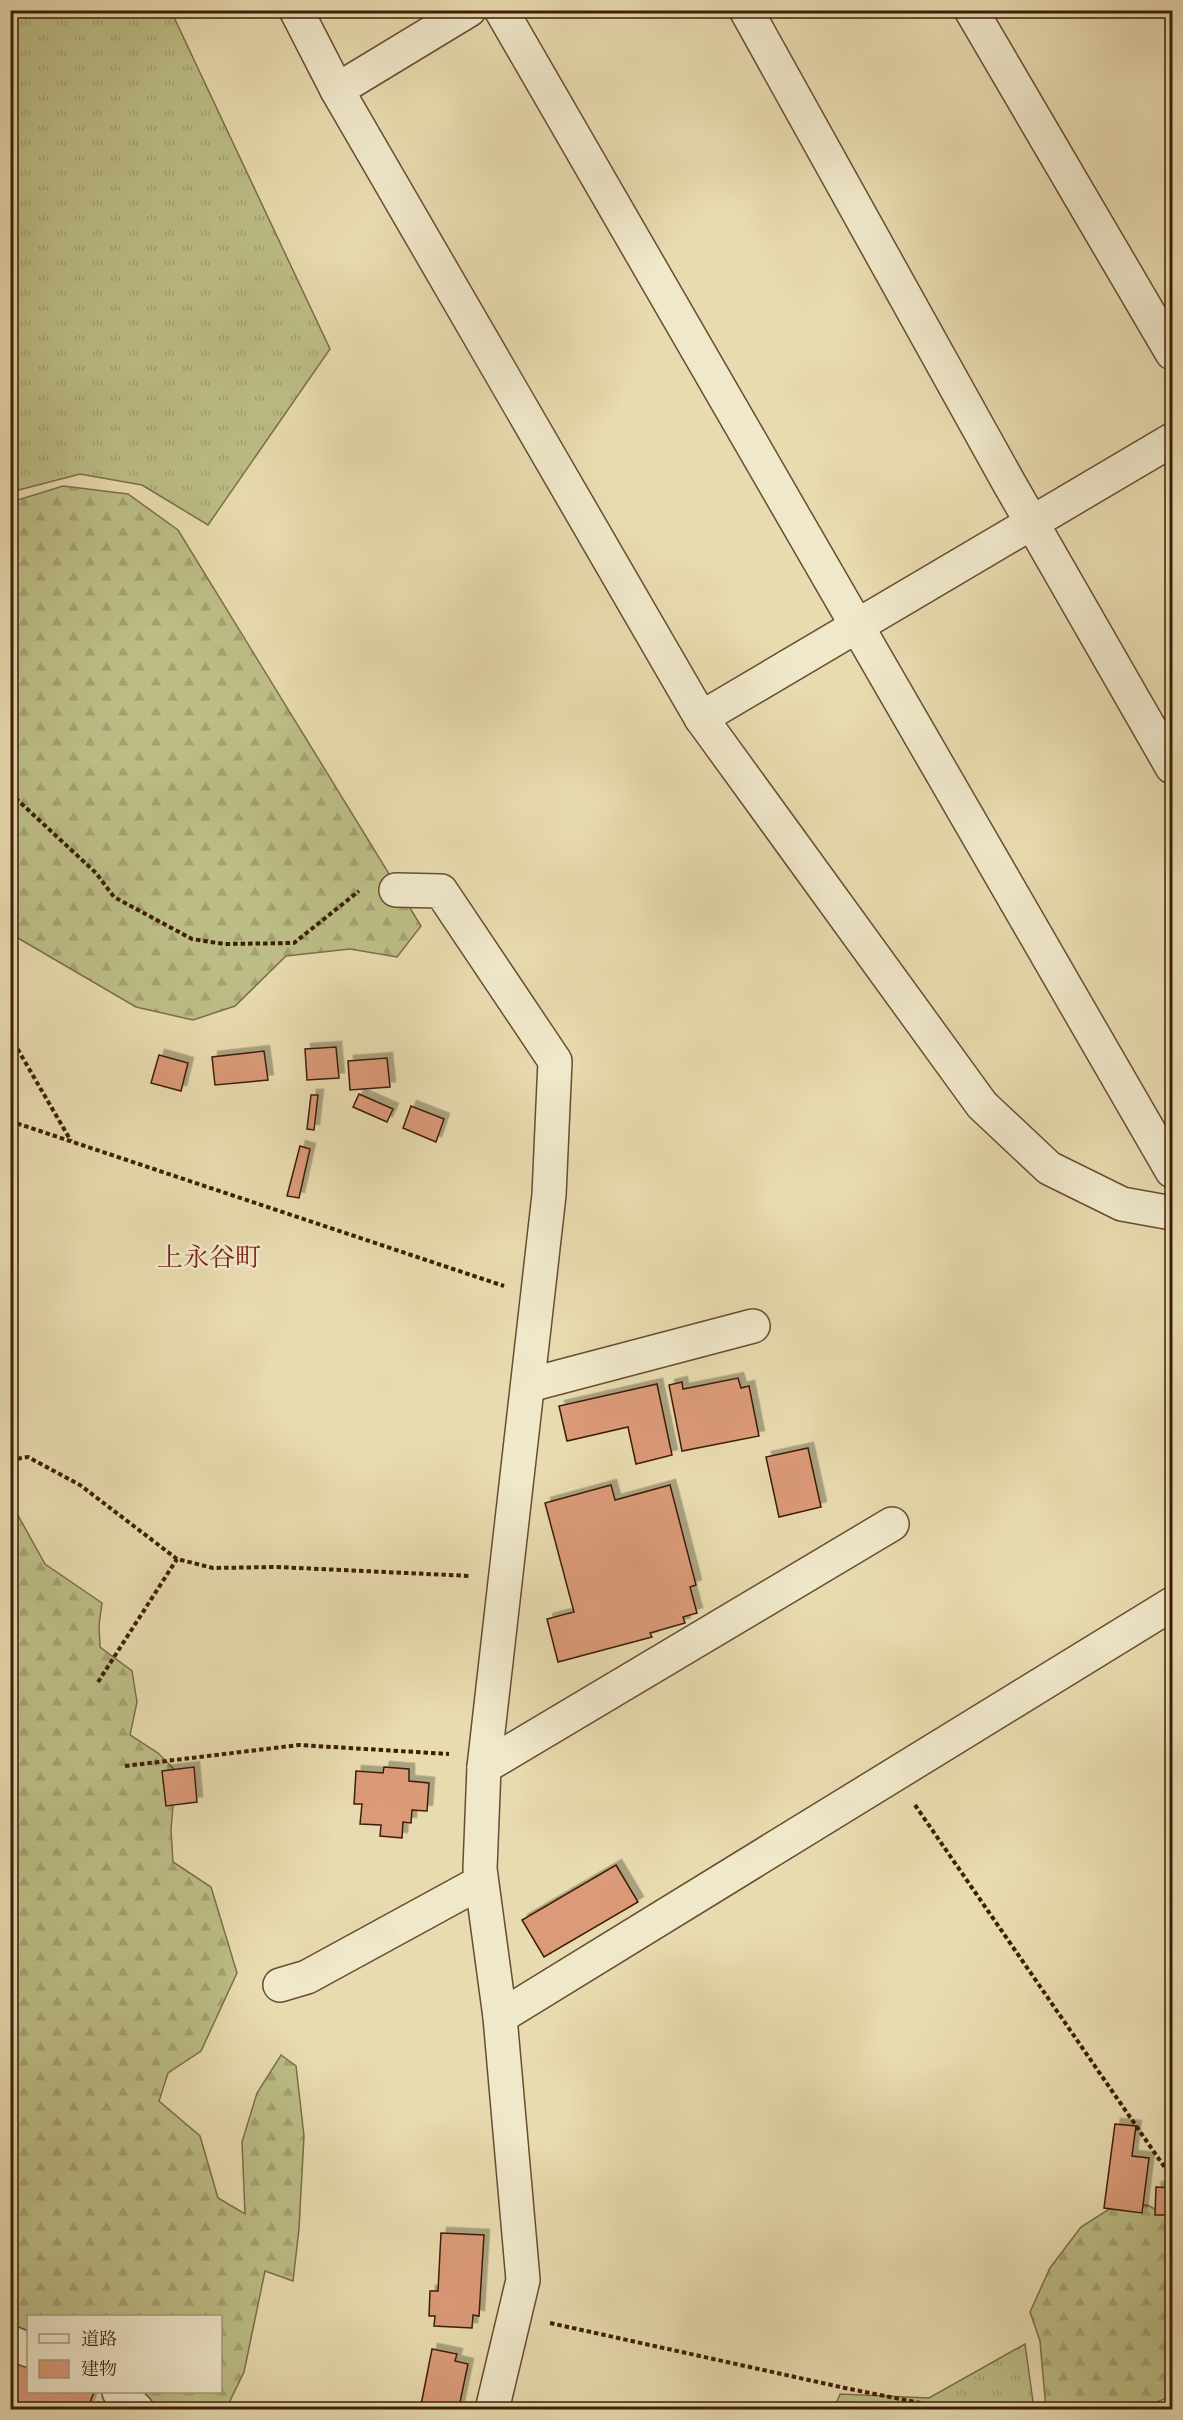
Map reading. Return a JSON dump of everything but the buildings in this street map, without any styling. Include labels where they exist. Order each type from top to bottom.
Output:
[{"type":"street","points":[[296,10],[337,90],[700,718],[982,1105],[1048,1168],[1122,1204],[1173,1213]]},
{"type":"street","points":[[337,90],[469,10]]},
{"type":"street","points":[[501,10],[1173,1171]]},
{"type":"street","points":[[746,10],[1031,522],[1173,767]]},
{"type":"street","points":[[971,10],[1173,352]]},
{"type":"street","points":[[700,718],[1173,440]]},
{"type":"street","points":[[396,890],[441,891],[555,1061],[549,1195],[539,1297],[485,1762],[480,1869],[500,2017],[523,2280],[492,2409]]},
{"type":"street","points":[[529,1385],[753,1326]]},
{"type":"street","points":[[485,1762],[892,1524]]},
{"type":"street","points":[[500,2017],[1173,1604]]},
{"type":"street","points":[[280,1985],[307,1977],[481,1882]]},
{"type":"street","points":[[10,2342],[27,2350]]},
{"type":"street","points":[[121,2393],[137,2409]]},
{"type":"path","points":[[10,793],[96,873],[114,897],[192,939],[224,944],[294,943],[381,874],[394,873],[396,890]]},
{"type":"path","points":[[10,1036],[71,1141]]},
{"type":"path","points":[[10,1121],[539,1297]]},
{"type":"path","points":[[10,1460],[28,1457],[80,1485],[177,1559],[213,1568],[278,1567],[506,1577]]},
{"type":"path","points":[[98,1682],[177,1559]]},
{"type":"path","points":[[125,1766],[299,1745],[485,1762]]},
{"type":"path","points":[[894,1775],[1173,2178]]},
{"type":"path","points":[[514,2316],[845,2388],[935,2406],[944,2405]]},
{"type":"green space","points":[[11,10],[171,11],[330,349],[208,525],[142,485],[80,474],[11,492]]},
{"type":"green space","points":[[63,486],[128,494],[178,530],[421,926],[397,957],[350,949],[286,956],[235,1006],[193,1020],[136,1007],[11,934],[11,502]]},
{"type":"green space","points":[[10,1501],[45,1564],[102,1603],[99,1625],[100,1647],[132,1671],[137,1702],[130,1735],[158,1753],[176,1771],[171,1830],[173,1862],[211,1887],[237,1973],[201,2051],[168,2073],[159,2101],[200,2136],[218,2198],[245,2214],[242,2142],[257,2093],[281,2055],[296,2066],[304,2136],[299,2229],[293,2281],[265,2271],[244,2372],[226,2409],[127,2409],[110,2393],[222,2393],[222,2315],[27,2315],[27,2358],[11,2352]]},
{"type":"green space","points":[[1147,2205],[1172,2218],[1172,2396],[1139,2409],[1046,2409],[1040,2341],[1030,2312],[1050,2268],[1081,2227],[1114,2206]]},
{"type":"green space","points":[[1025,2344],[1034,2409],[834,2409],[840,2394],[929,2398]]},
{"type":"district","name":"上永谷町","points":[[209,1259]]}]
